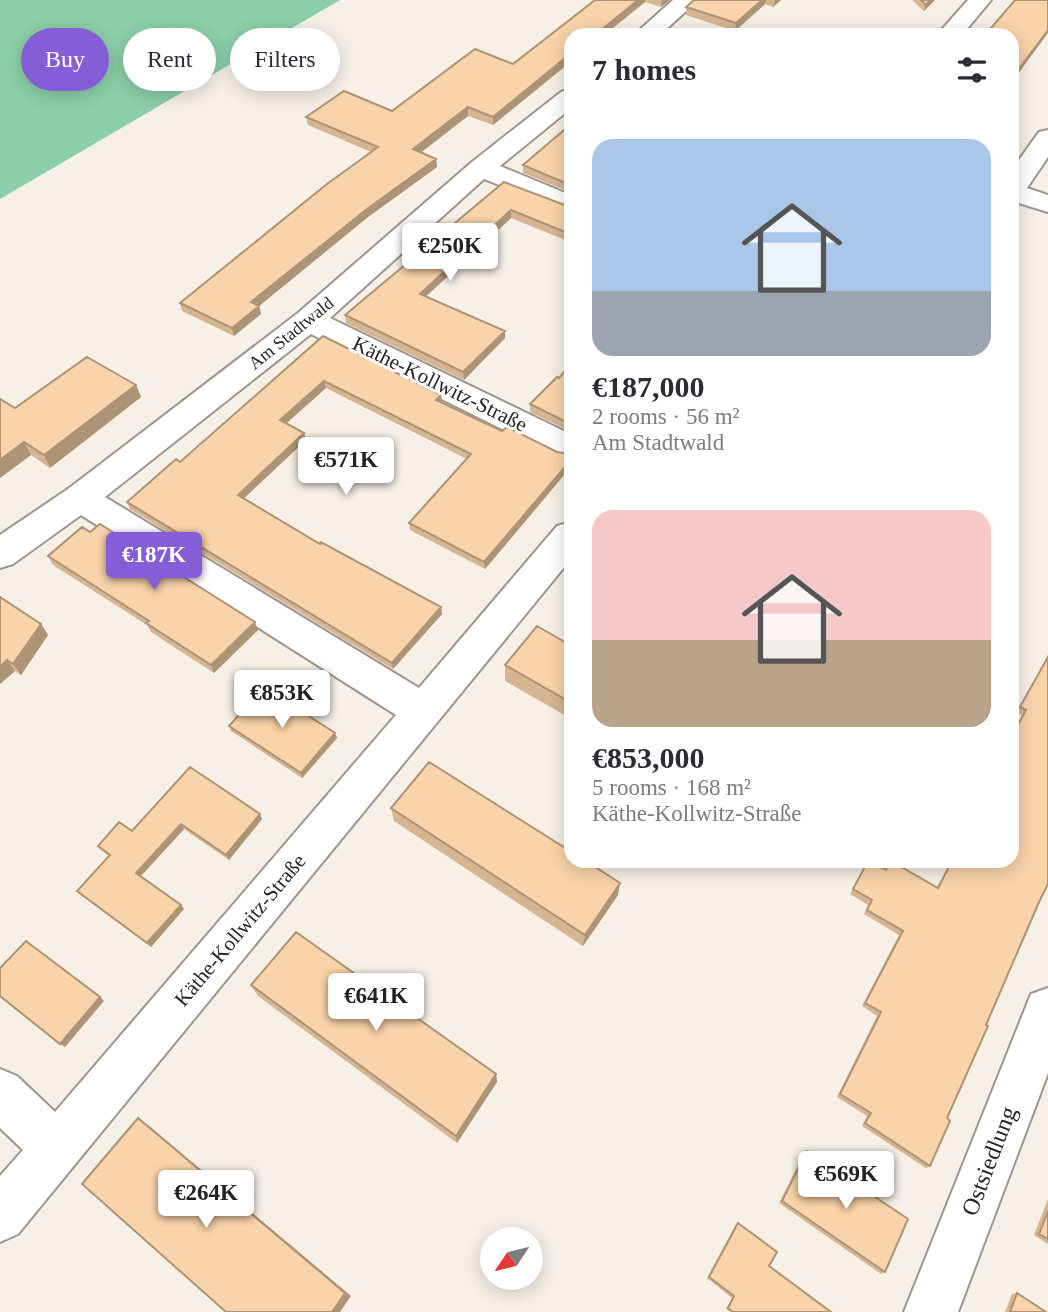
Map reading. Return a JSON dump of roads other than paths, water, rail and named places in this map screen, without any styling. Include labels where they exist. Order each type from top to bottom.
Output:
[{"type":"street","points":[[654,28],[687,0]]},
{"type":"street","points":[[955,28],[980,0]]},
{"type":"street","name":"Am Stadtwald","points":[[0,554],[80,498],[310,320],[481,168],[564,102]]},
{"type":"street","points":[[1019,181],[1048,138]]},
{"type":"street","points":[[481,168],[564,203]]},
{"type":"street","points":[[1019,194],[1048,204]]},
{"type":"street","name":"Käthe-Kollwitz-Straße","points":[[310,320],[564,445]]},
{"type":"street","points":[[80,498],[423,711]]},
{"type":"street","name":"Käthe-Kollwitz-Straße","points":[[0,1216],[564,543]]},
{"type":"street","name":"Ostsiedlung","points":[[931,1312],[1048,1011]]},
{"type":"street","points":[[0,1093],[57,1149]]}]
